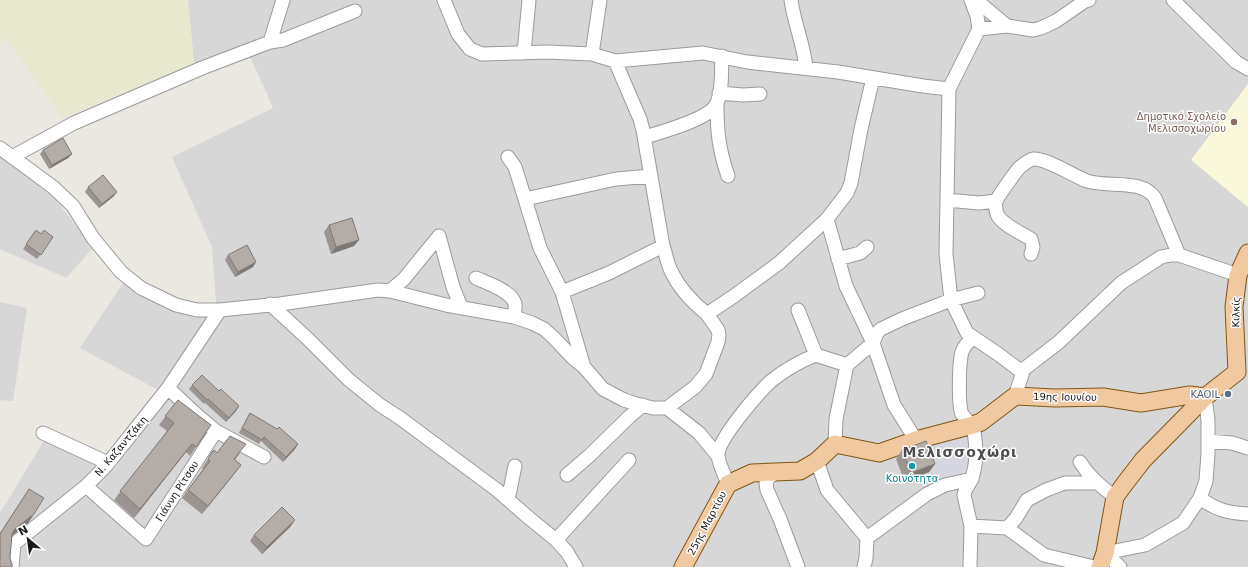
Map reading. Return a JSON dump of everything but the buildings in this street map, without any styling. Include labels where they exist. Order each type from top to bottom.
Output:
[{"type":"main road","name":"Κιλκίς","points":[[1242,369],[1234,307],[1238,275],[1248,255]]},
{"type":"main road","points":[[1103,560],[1115,497],[1144,460],[1205,397],[1242,369]]},
{"type":"main road","points":[[835,444],[879,453],[916,440],[974,425],[981,422],[1015,396]]},
{"type":"main road","name":"19ης Ιουνίου","points":[[1015,396],[1055,398],[1102,397],[1141,403],[1190,396],[1205,397]]},
{"type":"main road","name":"25ης Μαρτίου","points":[[683,567],[728,484],[752,473],[800,471],[817,461],[835,444]]},
{"type":"street","points":[[270,42],[283,0]]},
{"type":"street","points":[[444,0],[458,34],[470,49],[482,54],[547,52],[592,54],[615,61],[703,53],[747,62],[862,75],[873,78],[949,89]]},
{"type":"street","points":[[524,53],[529,0]]},
{"type":"street","points":[[592,54],[600,0]]},
{"type":"street","points":[[791,0],[806,68]]},
{"type":"street","points":[[971,0],[977,16],[979,29],[949,89],[946,254],[951,300],[967,333],[1018,369],[1024,369]]},
{"type":"street","points":[[976,0],[1007,26]]},
{"type":"street","points":[[979,29],[1007,26],[1033,30],[1041,28],[1056,21],[1085,0]]},
{"type":"street","points":[[1173,0],[1236,62],[1248,69]]},
{"type":"street","points":[[12,157],[74,123],[202,68],[270,42],[283,40],[355,11]]},
{"type":"street","points":[[722,56],[717,126],[719,146],[728,176]]},
{"type":"street","points":[[0,148],[52,187],[73,206],[93,238],[121,272],[141,288],[176,305],[197,310],[220,310],[280,304],[378,290],[390,291],[446,305],[514,317],[532,322],[544,329],[572,358],[584,367],[603,389],[624,400],[653,408],[667,408],[695,387],[706,374],[718,342],[719,335],[718,330],[707,314],[690,299],[680,287],[670,270],[663,246],[645,137],[640,120],[615,61]]},
{"type":"street","points":[[707,314],[779,263],[827,219],[838,206],[847,193],[851,183],[861,129],[873,78]]},
{"type":"street","points":[[645,137],[676,128],[705,115],[718,99],[738,95],[760,94]]},
{"type":"street","points":[[508,157],[514,167],[540,248],[562,292],[584,367]]},
{"type":"street","points":[[1031,254],[1033,247],[1030,239],[1002,220],[996,213],[996,201],[1019,168],[1034,159],[1045,161],[1087,181],[1104,185],[1125,184],[1145,188],[1151,192],[1155,198],[1179,255]]},
{"type":"street","points":[[525,199],[608,180],[651,176]]},
{"type":"street","points":[[947,200],[979,203],[996,201]]},
{"type":"street","points":[[827,219],[846,286],[873,343],[894,405],[916,440]]},
{"type":"street","points":[[390,291],[404,279],[439,236],[461,307]]},
{"type":"street","points":[[562,292],[609,273],[663,246]]},
{"type":"street","points":[[838,259],[860,253],[867,247]]},
{"type":"street","points":[[1015,396],[1024,369],[1059,342],[1121,283],[1161,257],[1179,255],[1238,275]]},
{"type":"street","points":[[476,278],[505,292],[511,297],[515,304],[514,317]]},
{"type":"street","points":[[835,444],[836,419],[847,365],[873,343],[877,333],[881,329],[902,319],[951,300],[978,293]]},
{"type":"street","points":[[270,304],[355,385],[508,500],[556,540],[567,552],[576,567]]},
{"type":"street","name":"Ν. Καζαντζάκη","points":[[12,567],[14,544],[86,486],[108,463],[168,388],[220,310]]},
{"type":"street","points":[[798,310],[816,355]]},
{"type":"street","points":[[970,567],[971,526],[964,494],[972,479],[977,455],[977,445],[974,425],[967,420],[962,413],[959,370],[962,352],[965,346],[974,338]]},
{"type":"street","points":[[718,456],[720,448],[733,426],[770,382],[799,363],[816,355],[847,365]]},
{"type":"street","points":[[168,388],[216,431],[264,457]]},
{"type":"street","points":[[1103,560],[1145,545],[1183,523],[1200,498],[1206,481],[1208,441],[1208,420],[1205,397]]},
{"type":"street","points":[[567,475],[594,452],[643,405]]},
{"type":"street","points":[[667,408],[699,433],[718,456],[728,484]]},
{"type":"street","name":"Γιάννη Ρίτσου","points":[[86,486],[146,539],[216,431]]},
{"type":"street","points":[[43,433],[108,463]]},
{"type":"street","points":[[1208,441],[1232,443],[1248,448]]},
{"type":"street","points":[[556,540],[628,460]]},
{"type":"street","points":[[817,461],[827,490],[867,538],[864,567]]},
{"type":"street","points":[[1080,462],[1097,484],[1115,497]]},
{"type":"street","points":[[508,500],[515,466]]},
{"type":"street","points":[[775,473],[768,478],[766,483],[767,490],[780,519],[798,567]]},
{"type":"street","points":[[867,538],[927,494],[945,485],[972,479]]},
{"type":"street","points":[[1007,528],[1027,500],[1046,490],[1065,483],[1097,484]]},
{"type":"street","points":[[1200,498],[1211,506],[1224,511],[1248,514]]},
{"type":"street","points":[[971,526],[1007,528],[1044,555],[1094,567]]},
{"type":"street","points":[[1103,560],[1120,567]]},
{"type":"shaded area","points":[[188,0],[1248,0],[1248,567],[0,567],[0,513],[45,439],[113,471],[169,396],[80,348],[123,283],[135,292],[165,308],[195,316],[210,315],[216,301],[212,247],[172,157],[273,108],[245,45],[194,64]]},
{"type":"shaded area","name":"Δημοτικό Σχολείο Μελισσοχωρίου","points":[[1248,84],[1248,207],[1191,160]]},
{"type":"shaded area","points":[[0,156],[41,185],[53,197],[94,247],[66,278],[0,249]]},
{"type":"shaded area","points":[[0,302],[27,308],[13,401],[0,400]]},
{"type":"shaded area","points":[[981,422],[987,429],[983,475],[964,495],[945,485],[914,440]]},
{"type":"green space","points":[[0,0],[188,0],[194,64],[63,118],[6,39],[0,43]]},
{"type":"place","name":"Δημοτικό Σχολείο Μελισσοχωρίου","points":[[1234,122]]},
{"type":"place","name":"KAOIL","points":[[1228,394]]},
{"type":"place","name":"Κοινότητα","points":[[912,466]]},
{"type":"district","name":"Μελισσοχώρι","points":[[960,452]]}]
